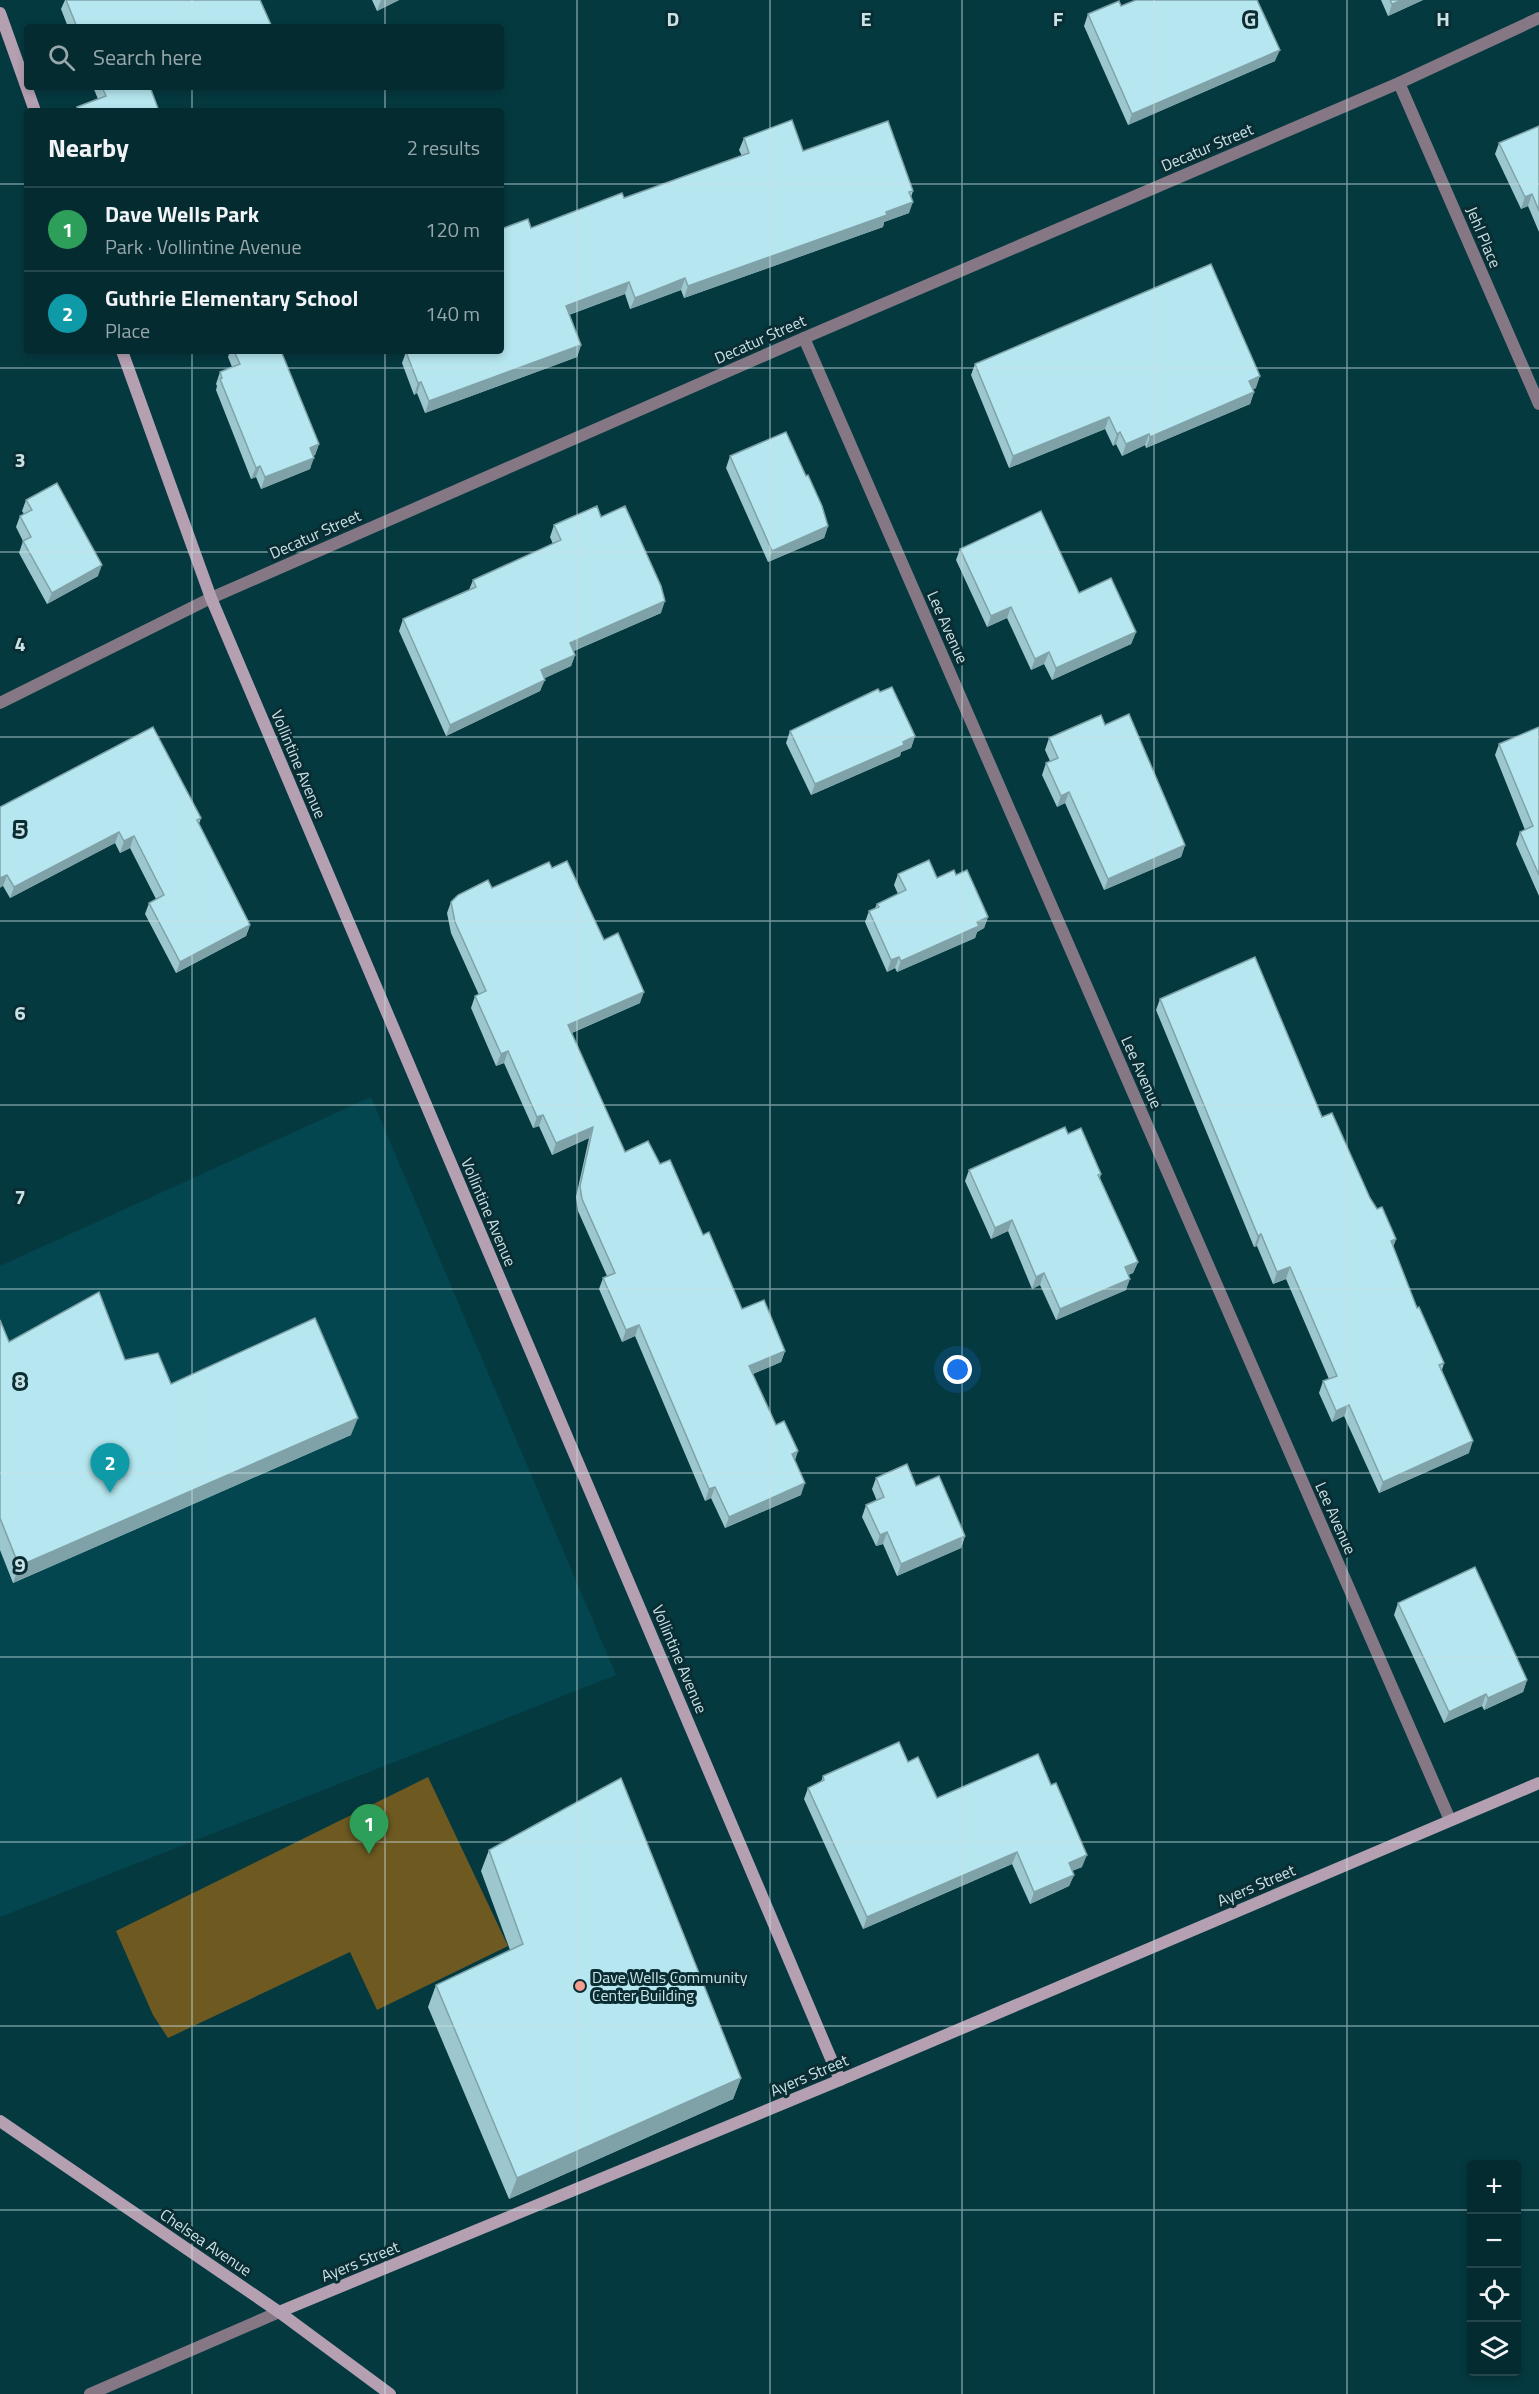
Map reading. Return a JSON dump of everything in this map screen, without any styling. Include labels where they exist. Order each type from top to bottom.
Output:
[{"type":"street","points":[[0,13],[24,80]]},
{"type":"street","name":"Decatur Street","points":[[0,703],[211,597],[1399,82],[1539,18]]},
{"type":"street","name":"Jehl Place","points":[[1399,82],[1539,404]]},
{"type":"street","points":[[28,90],[34,108]]},
{"type":"street","name":"Lee Avenue","points":[[804,338],[1450,1820]]},
{"type":"street","name":"Vollintine Avenue","points":[[123,354],[211,597],[840,2080]]},
{"type":"street","name":"Ayers Street","points":[[90,2394],[279,2312],[840,2080],[1539,1783]]},
{"type":"street","name":"Chelsea Avenue","points":[[0,2121],[279,2312],[390,2394]]},
{"type":"shaded area","points":[[371,1097],[616,1675],[0,1917],[0,1266]]},
{"type":"shaded area","points":[[428,1777],[508,1946],[377,2010],[350,1952],[168,2038],[153,2015],[116,1931]]},
{"type":"building","points":[[66,0],[260,0],[271,24],[76,24]]},
{"type":"building","points":[[1136,0],[1257,0],[1280,50],[1132,114],[1088,14],[1119,1],[1121,6]]},
{"type":"building","points":[[1390,0],[1402,0],[1392,4]]},
{"type":"building","points":[[103,90],[151,90],[158,108],[77,107],[106,96]]},
{"type":"building","points":[[792,120],[803,151],[888,121],[913,191],[909,192],[913,202],[886,212],[887,215],[688,286],[685,278],[635,298],[629,282],[566,306],[581,345],[429,401],[421,382],[418,383],[407,354],[504,354],[504,228],[528,219],[531,228],[622,193],[624,198],[749,153],[744,138]]},
{"type":"building","points":[[1539,126],[1539,211],[1532,194],[1525,197],[1499,143]]},
{"type":"building","points":[[1211,264],[1260,376],[1249,381],[1254,392],[1150,437],[1149,434],[1126,444],[1120,432],[1117,434],[1109,417],[1013,456],[975,364]]},
{"type":"building","points":[[235,354],[282,354],[319,444],[310,448],[314,458],[265,477],[260,466],[256,468],[220,379],[222,378],[220,372],[240,364]]},
{"type":"building","points":[[786,432],[822,506],[828,526],[772,551],[730,456]]},
{"type":"building","points":[[57,483],[102,565],[52,593],[23,541],[31,537],[20,516],[32,510],[26,500]]},
{"type":"building","points":[[597,506],[601,517],[625,506],[661,586],[665,601],[570,643],[575,655],[541,670],[545,680],[450,725],[403,619],[476,587],[473,580],[561,540],[554,525]]},
{"type":"building","points":[[1041,511],[1079,593],[1111,578],[1136,632],[1056,668],[1049,652],[1035,659],[1011,607],[991,616],[960,549]]},
{"type":"building","points":[[892,687],[915,736],[903,742],[904,745],[815,784],[790,731],[878,689],[880,692]]},
{"type":"building","points":[[1129,714],[1185,845],[1108,879],[1069,792],[1061,796],[1046,763],[1058,758],[1049,738],[1101,715],[1105,725]]},
{"type":"building","points":[[153,727],[201,818],[197,820],[250,925],[180,962],[149,903],[164,895],[134,836],[124,841],[119,832],[14,887],[7,875],[0,878],[0,807]]},
{"type":"building","points":[[1539,727],[1539,875],[1520,832],[1533,826],[1499,744]]},
{"type":"building","points":[[929,860],[937,878],[954,870],[956,875],[967,870],[988,917],[977,922],[979,926],[901,961],[899,957],[891,960],[869,911],[879,907],[877,904],[906,890],[898,874]]},
{"type":"building","points":[[567,861],[604,940],[618,933],[644,992],[568,1025],[625,1152],[648,1141],[660,1164],[670,1160],[703,1235],[709,1232],[742,1309],[764,1300],[785,1351],[749,1366],[776,1425],[784,1421],[798,1451],[792,1454],[805,1483],[729,1517],[715,1487],[709,1489],[639,1325],[626,1330],[603,1278],[615,1273],[582,1199],[580,1186],[593,1127],[556,1143],[543,1115],[537,1117],[508,1051],[501,1054],[475,996],[486,991],[455,922],[451,902],[458,895],[488,880],[492,888],[549,862],[552,868]]},
{"type":"building","points":[[1255,957],[1322,1117],[1332,1113],[1370,1198],[1377,1209],[1382,1207],[1396,1239],[1391,1241],[1417,1308],[1419,1307],[1444,1363],[1439,1365],[1473,1441],[1383,1482],[1349,1405],[1336,1411],[1323,1381],[1337,1376],[1290,1267],[1277,1272],[1261,1234],[1258,1236],[1160,999]]},
{"type":"building","points":[[1065,1127],[1068,1134],[1081,1128],[1101,1174],[1098,1175],[1138,1262],[1125,1267],[1130,1279],[1060,1309],[1044,1273],[1036,1277],[1012,1220],[995,1228],[969,1170]]},
{"type":"building","points":[[99,1292],[125,1360],[158,1353],[171,1384],[315,1318],[358,1418],[19,1566],[0,1518],[0,1320],[9,1342]]},
{"type":"building","points":[[907,1464],[916,1486],[939,1476],[965,1536],[901,1564],[887,1532],[880,1535],[866,1505],[884,1497],[876,1478]]},
{"type":"building","points":[[1475,1567],[1527,1680],[1488,1698],[1486,1694],[1449,1712],[1398,1603]]},
{"type":"building","points":[[899,1742],[908,1762],[918,1757],[937,1798],[1038,1754],[1051,1785],[1056,1783],[1087,1855],[1069,1863],[1074,1875],[1034,1892],[1017,1852],[867,1917],[808,1788],[824,1780],[823,1776]]},
{"type":"building","name":"Dave Wells Community Center Building","points":[[621,1778],[741,2078],[517,2178],[436,1985],[523,1944],[489,1850]]},
{"type":"place","name":"Guthrie Elementary School","points":[[110,1493]]},
{"type":"place","name":"Dave Wells Park","points":[[369,1854]]},
{"type":"place","name":"Dave Wells Community Center Building","points":[[580,1986]]}]
